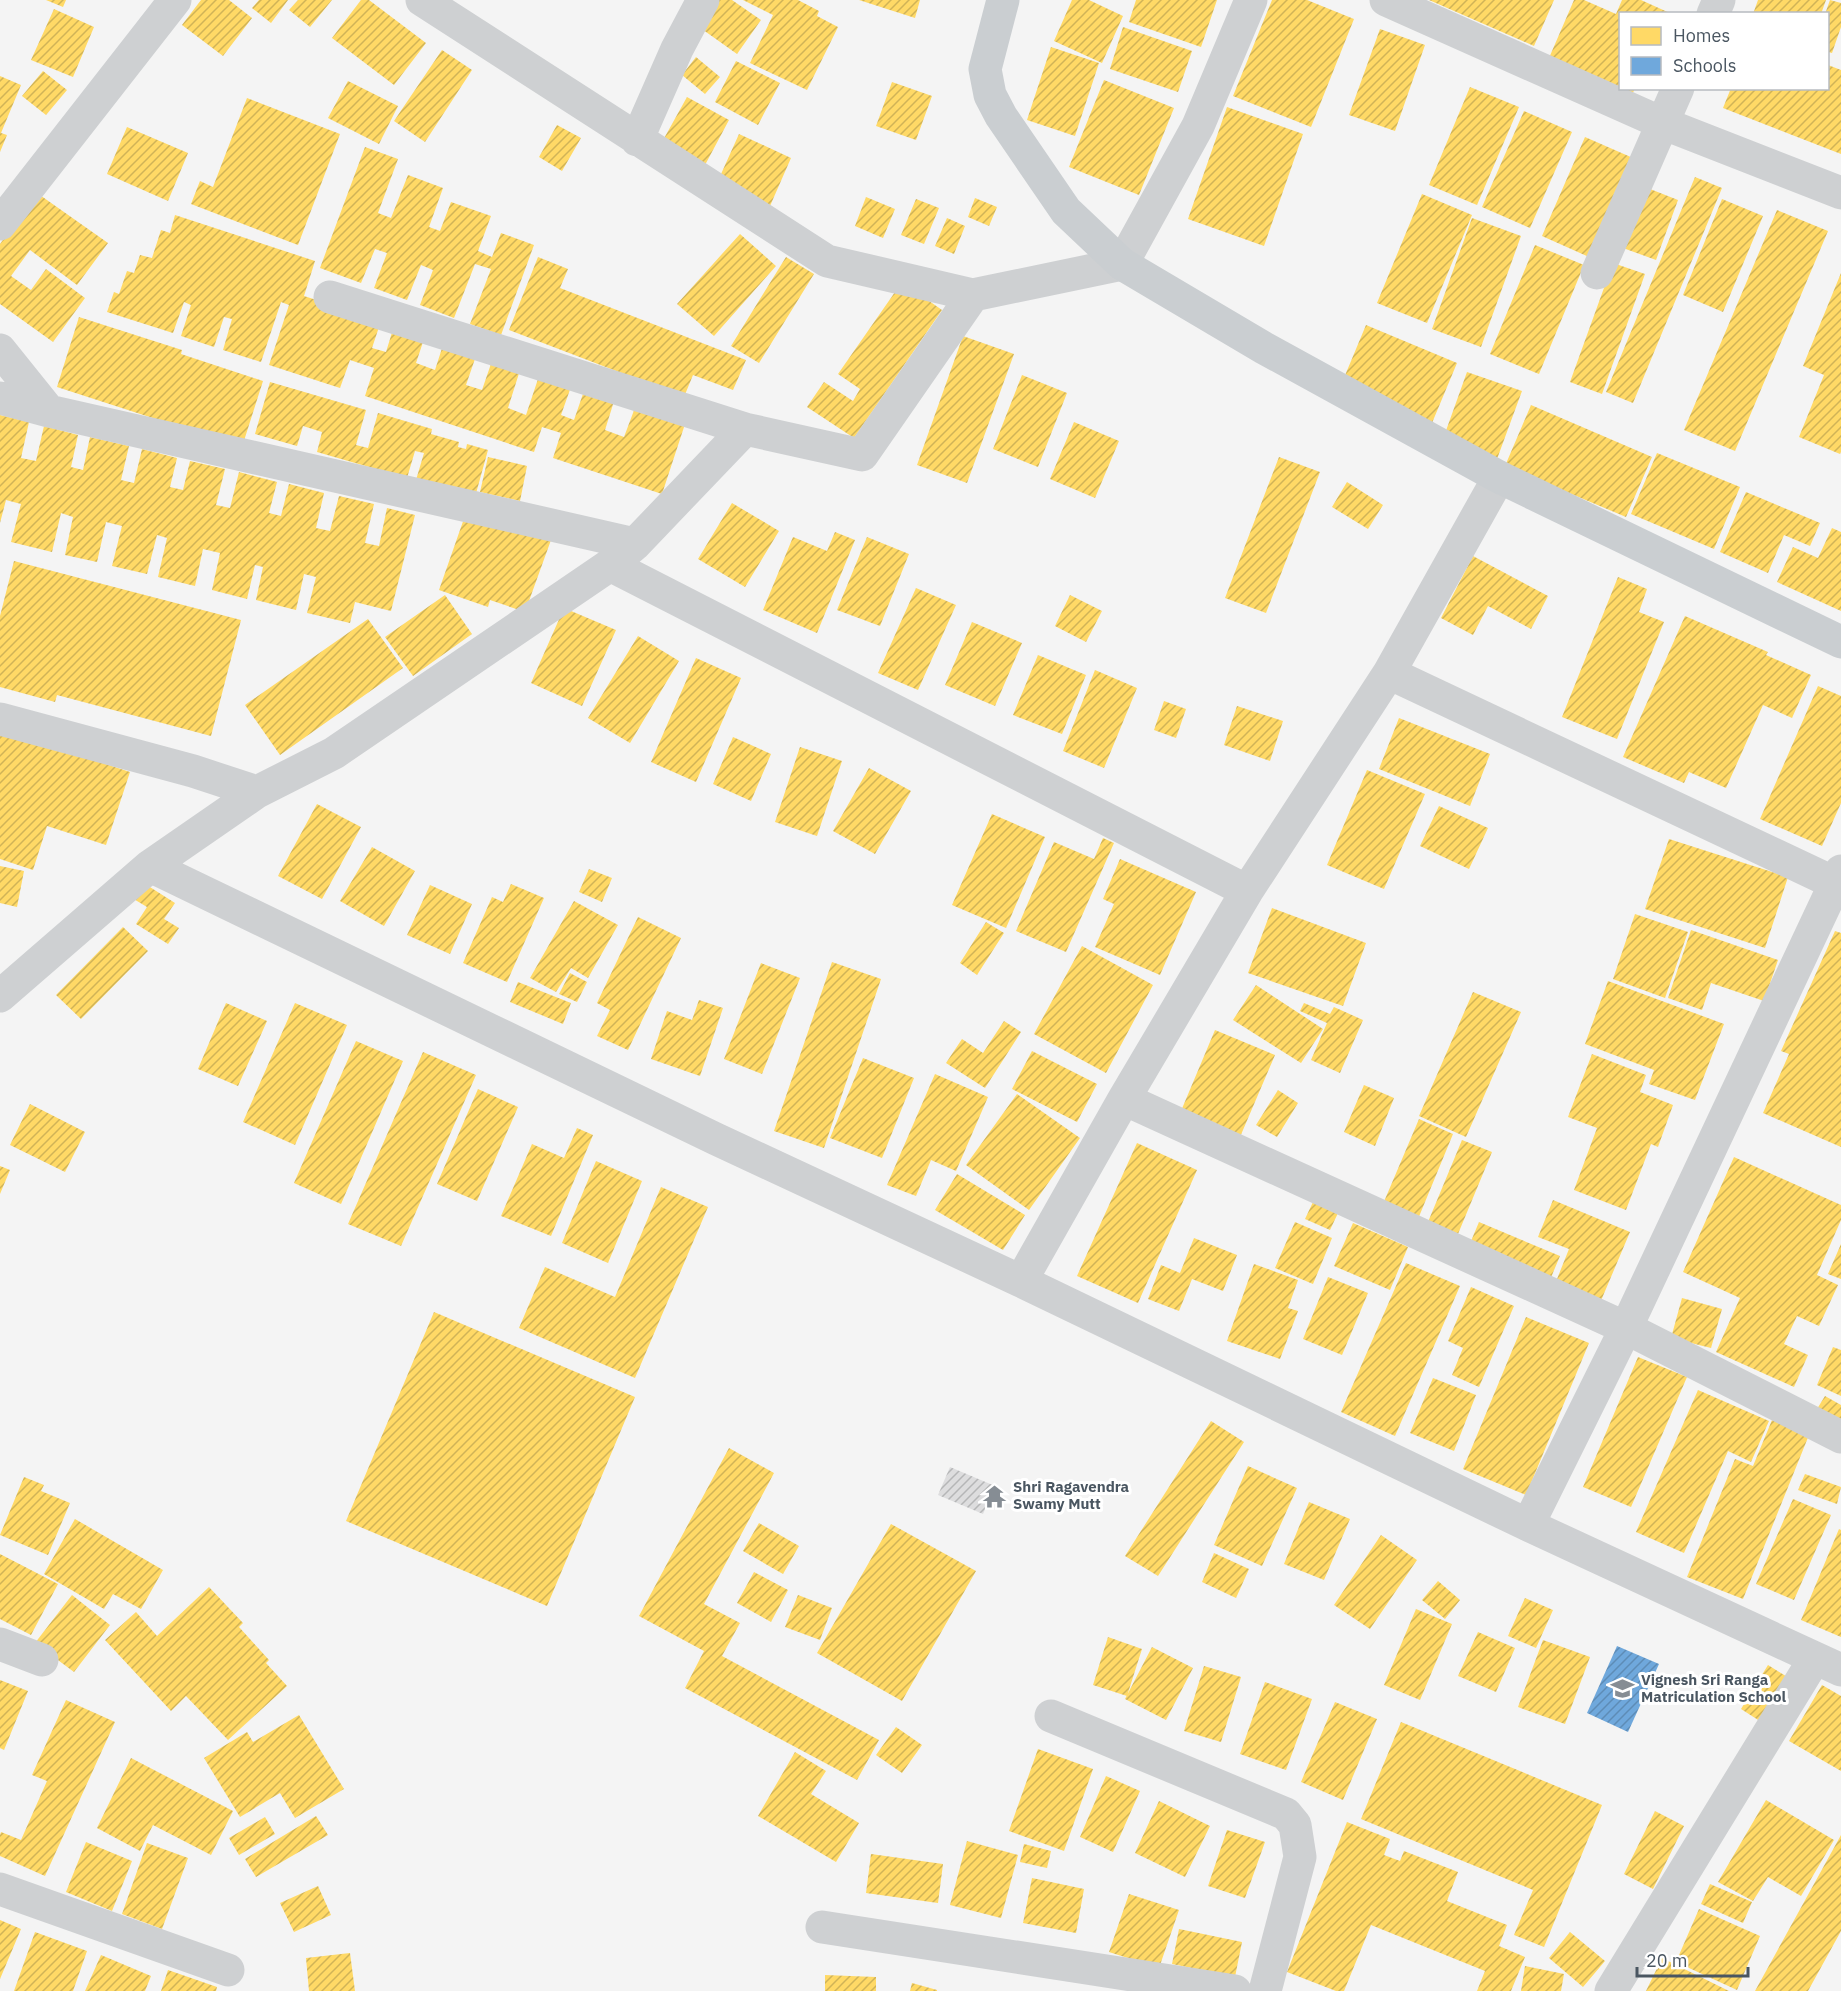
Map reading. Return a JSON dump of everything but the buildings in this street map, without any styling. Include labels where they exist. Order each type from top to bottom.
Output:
[{"type":"main road","points":[[1003,0],[985,69],[990,95],[1001,116],[1066,211],[1122,264],[1264,348],[1499,477],[1841,642]]},
{"type":"street","points":[[0,224],[174,0]]},
{"type":"street","points":[[422,0],[827,261],[973,295],[1122,264],[1198,126],[1251,0]]},
{"type":"street","points":[[637,140],[677,49],[703,0]]},
{"type":"street","points":[[1386,0],[1662,123],[1841,193]]},
{"type":"street","points":[[1597,273],[1677,90]]},
{"type":"street","points":[[330,297],[744,429],[862,455],[973,295]]},
{"type":"street","points":[[0,350],[49,411]]},
{"type":"street","points":[[0,398],[635,544]]},
{"type":"street","points":[[0,996],[150,866],[257,792],[334,753],[609,566],[635,544],[744,429]]},
{"type":"street","points":[[1021,1281],[1246,891],[1389,673],[1499,477]]},
{"type":"street","points":[[609,566],[1246,891]]},
{"type":"street","points":[[1389,673],[1839,880],[1626,1328],[1528,1525]]},
{"type":"street","points":[[0,718],[194,771],[257,792]]},
{"type":"street","points":[[150,866],[1528,1525],[1828,1664],[1611,1991]]},
{"type":"street","points":[[1124,1100],[1626,1328],[1841,1437]]},
{"type":"street","points":[[0,1644],[42,1660]]},
{"type":"street","points":[[1051,1716],[1286,1814],[1295,1825],[1300,1857],[1265,1991]]},
{"type":"street","points":[[0,1889],[228,1971]]},
{"type":"street","points":[[822,1927],[1234,1991]]},
{"type":"place","name":"Shri Ragavendra Swamy Mutt","points":[[995,1496]]},
{"type":"place","name":"Vignesh Sri Ranga Matriculation School","points":[[1623,1689]]}]
